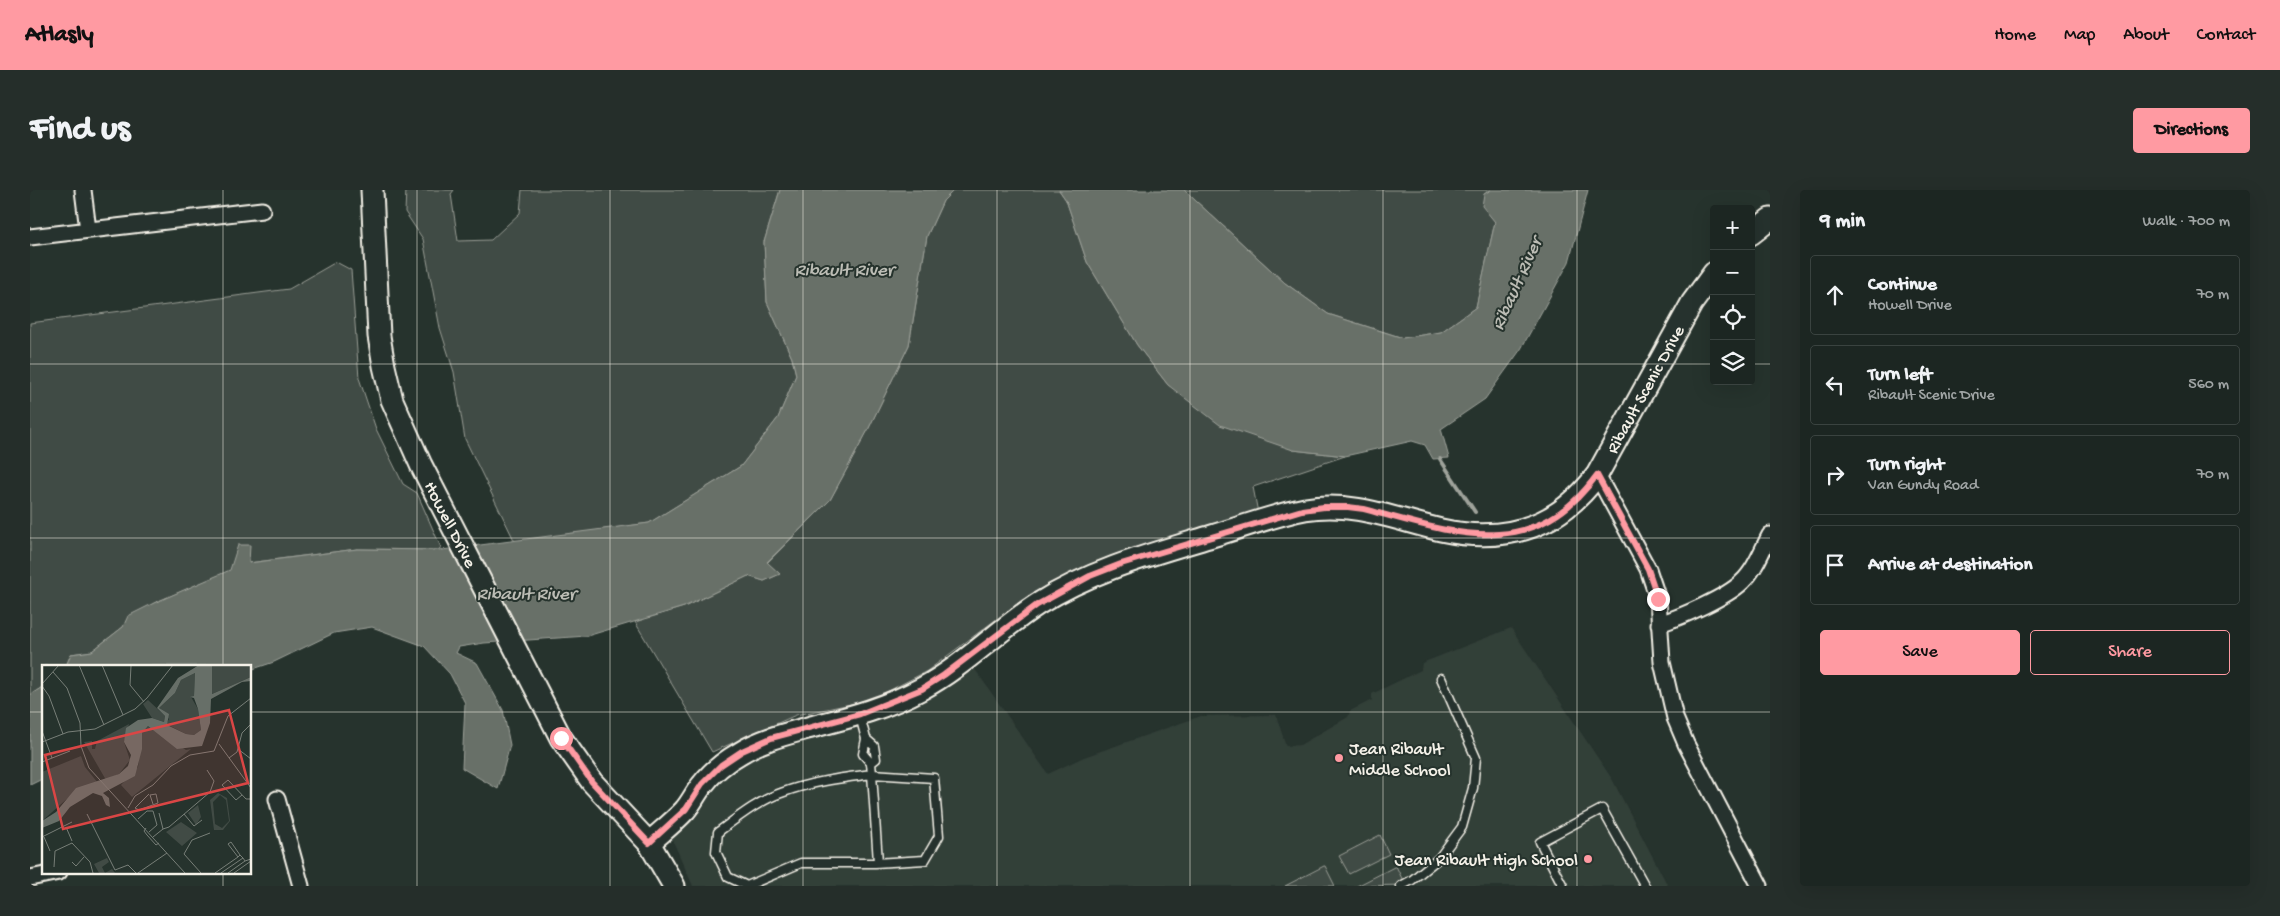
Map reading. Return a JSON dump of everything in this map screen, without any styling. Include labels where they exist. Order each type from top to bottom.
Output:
[{"type":"street","points":[[83,190],[88,230]]},
{"type":"street","name":"Howell Drive","points":[[372,190],[379,336],[392,400],[421,465],[561,738],[582,768],[649,843]]},
{"type":"street","points":[[30,237],[262,210]]},
{"type":"street","points":[[1755,231],[1770,219]]},
{"type":"street","name":"Ribault Scenic Drive","points":[[649,843],[686,809],[702,784],[721,765],[742,751],[771,738],[860,714],[922,689],[944,675],[1037,605],[1077,583],[1121,564],[1278,516],[1324,507],[1364,509],[1469,535],[1507,533],[1536,525],[1561,512],[1584,493],[1597,475],[1692,303],[1710,278]]},
{"type":"street","points":[[1597,475],[1648,569],[1658,599],[1662,662],[1675,718],[1686,744],[1760,886]]},
{"type":"street","points":[[1660,624],[1672,620],[1732,590],[1744,581],[1764,560],[1770,535]]},
{"type":"street","points":[[277,799],[301,886]]},
{"type":"street","points":[[649,843],[674,886]]},
{"type":"street","points":[[30,878],[58,877]]},
{"type":"lane","points":[[1402,886],[1425,869],[1444,850],[1462,827],[1473,788],[1476,758],[1441,678]]},
{"type":"lane","points":[[860,714],[866,738],[863,754],[871,764],[878,862]]},
{"type":"lane","points":[[866,738],[874,746],[876,759],[871,764]]},
{"type":"lane","points":[[872,774],[934,778],[939,836],[926,860],[801,863],[747,886],[728,876],[716,852],[718,832],[742,814],[780,793],[826,780],[872,774]]},
{"type":"lane","points":[[1563,886],[1540,842],[1602,809],[1645,886]]},
{"type":"shaded area","points":[[406,190],[454,190],[451,194],[458,241],[491,240],[520,213],[522,190],[780,190],[764,242],[767,302],[792,358],[796,375],[778,418],[741,466],[649,523],[515,542],[465,439],[454,372],[440,328],[423,239],[405,212]]},
{"type":"shaded area","points":[[954,190],[1059,190],[1066,200],[1087,262],[1137,345],[1168,385],[1293,450],[1345,456],[1253,487],[1258,513],[1113,557],[1022,600],[927,671],[871,700],[796,715],[712,752],[635,622],[684,607],[748,576],[764,581],[780,574],[767,563],[830,500],[868,430],[909,345],[927,236],[943,201]]},
{"type":"shaded area","points":[[1184,190],[1491,190],[1484,194],[1495,222],[1476,307],[1441,332],[1403,338],[1328,314],[1285,283]]},
{"type":"shaded area","points":[[336,262],[351,270],[359,378],[376,429],[403,484],[417,493],[442,550],[357,549],[248,563],[154,603],[92,651],[71,654],[66,665],[42,665],[42,687],[30,695],[30,323],[289,289]]},
{"type":"shaded area","name":"Jean Ribault Middle School","points":[[1511,628],[1612,779],[1668,886],[693,886],[672,839],[709,787],[740,760],[972,665],[1048,774],[1084,757],[1201,716],[1276,715],[1286,746],[1300,745],[1348,717],[1350,711],[1372,700],[1372,694],[1421,670],[1422,663]]},
{"type":"shaded area","points":[[1380,835],[1389,854],[1349,874],[1339,856]]},
{"type":"shaded area","points":[[1324,866],[1335,886],[1285,886]]},
{"type":"shaded area","points":[[1396,866],[1405,885],[1357,886]]},
{"type":"water","name":"Ribault River","points":[[780,190],[954,190],[943,201],[927,236],[909,345],[868,430],[830,500],[767,562],[780,574],[764,581],[748,576],[684,607],[587,636],[484,643],[459,647],[456,653],[477,663],[503,710],[510,745],[498,789],[462,768],[465,703],[450,674],[424,646],[372,627],[334,633],[274,662],[251,670],[251,665],[66,665],[71,654],[92,651],[123,627],[128,616],[230,570],[238,545],[250,545],[249,563],[357,549],[442,550],[649,523],[741,466],[778,418],[796,375],[792,358],[767,302],[764,242]]},
{"type":"water","name":"Ribault River","points":[[1059,190],[1184,190],[1285,283],[1328,314],[1403,338],[1441,332],[1476,307],[1495,222],[1482,206],[1484,194],[1491,190],[1588,190],[1569,262],[1521,349],[1485,399],[1441,429],[1449,458],[1433,459],[1425,445],[1412,441],[1345,456],[1293,450],[1220,425],[1168,385],[1137,345],[1087,262],[1066,200]]},
{"type":"water","points":[[42,687],[42,779],[30,785],[30,695]]},
{"type":"waterway","points":[[1440,459],[1475,512]]},
{"type":"place","name":"Jean Ribault Middle School","points":[[1339,758]]},
{"type":"place","name":"Jean Ribault High School","points":[[1588,859]]},
{"type":"route","points":[[561,738],[592,782],[624,814],[649,843],[686,809],[702,784],[721,765],[742,751],[771,738],[860,714],[922,689],[944,675],[1037,605],[1090,576],[1121,564],[1278,516],[1324,507],[1364,509],[1442,530],[1469,535],[1498,535],[1524,530],[1542,523],[1561,512],[1584,493],[1597,475],[1648,569],[1658,599]]}]
